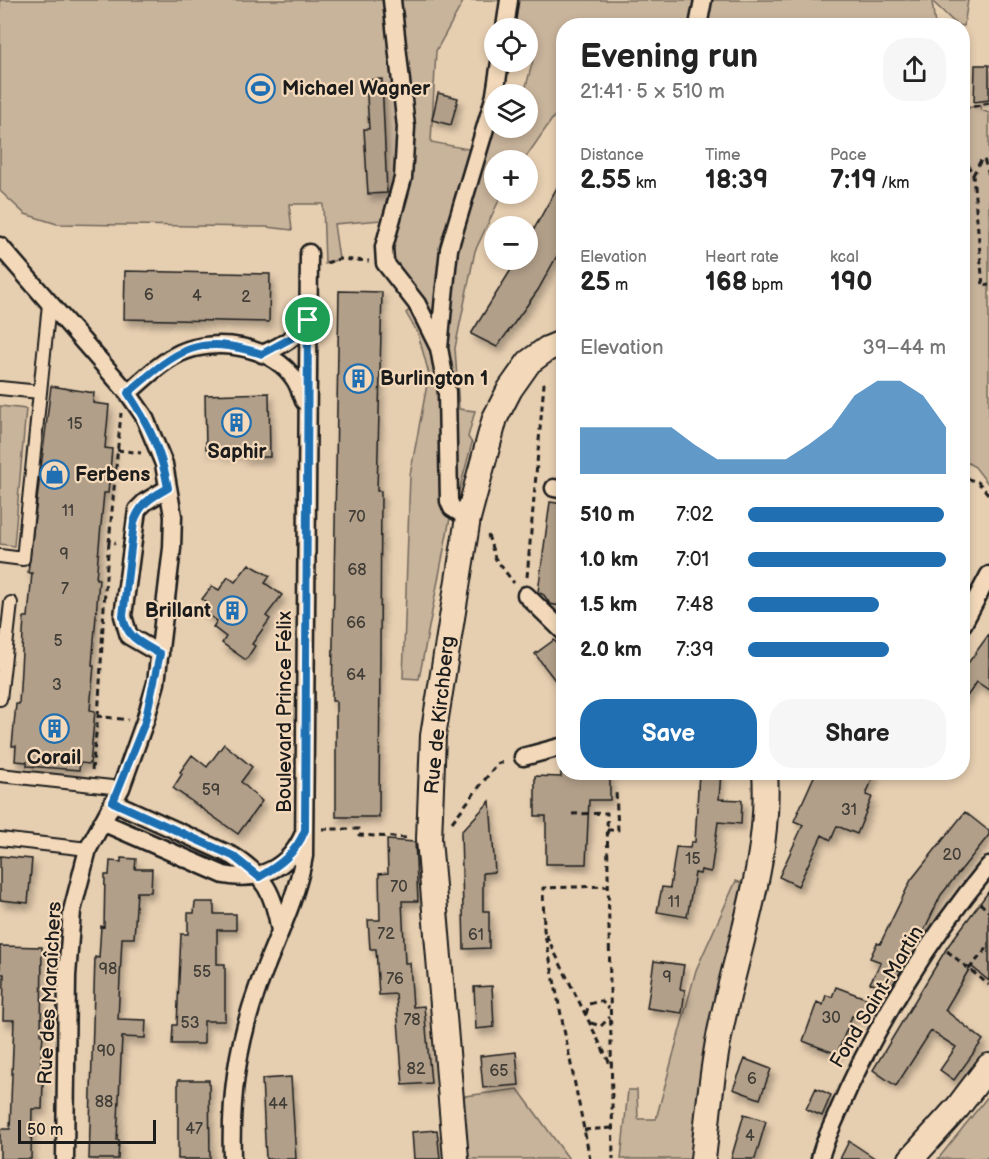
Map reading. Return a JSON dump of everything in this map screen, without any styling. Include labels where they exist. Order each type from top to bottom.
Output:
[{"type":"main road","name":"Rue de Kirchberg","points":[[456,1159],[429,839],[430,772],[438,702],[477,525],[495,418],[510,389],[529,362],[556,345]]},
{"type":"main road","points":[[703,1159],[719,1037],[763,856],[767,801],[766,780]]},
{"type":"main road","points":[[912,1159],[958,1107],[989,1066]]},
{"type":"street","points":[[392,0],[403,79],[406,127],[403,178],[384,247],[385,263],[417,304],[439,348]]},
{"type":"street","points":[[506,18],[509,0]]},
{"type":"street","points":[[700,18],[703,0]]},
{"type":"street","points":[[477,525],[452,508],[449,501],[447,392],[439,348],[449,249],[484,132]]},
{"type":"street","name":"Rue des Maraîchers","points":[[0,246],[128,393],[154,437],[164,464],[173,516],[172,548],[160,654],[145,722],[117,795],[88,849],[72,911],[67,976],[65,1159]]},
{"type":"street","name":"Boulevard Prince Félix","points":[[232,1159],[230,1111],[241,1045],[258,988],[299,882],[305,830],[309,259]]},
{"type":"street","points":[[0,556],[23,559],[49,304]]},
{"type":"street","points":[[262,354],[291,340],[308,320]]},
{"type":"street","points":[[128,393],[178,354],[196,346],[233,345],[262,354],[279,364],[294,379],[304,402],[307,426]]},
{"type":"street","points":[[0,388],[40,392]]},
{"type":"street","points":[[160,654],[129,636],[123,616],[138,510],[145,502],[168,488]]},
{"type":"street","points":[[970,611],[989,575]]},
{"type":"street","points":[[526,595],[556,624]]},
{"type":"street","points":[[0,699],[5,602]]},
{"type":"street","points":[[523,757],[556,748]]},
{"type":"street","points":[[0,775],[80,784],[117,795],[233,856],[259,877],[275,902],[280,931]]},
{"type":"street","points":[[102,822],[224,875],[243,879],[259,877],[288,858],[300,844],[305,830]]},
{"type":"street","points":[[0,839],[88,849]]},
{"type":"street","name":"Fond Saint-Martin","points":[[820,1159],[850,1083],[934,940],[989,866]]},
{"type":"path","points":[[970,107],[989,103]]},
{"type":"path","points":[[973,175],[981,160],[984,159],[989,175]]},
{"type":"path","points":[[970,169],[973,175],[982,286],[989,285]]},
{"type":"path","points":[[309,259],[351,259],[385,263]]},
{"type":"path","points":[[526,595],[544,384],[529,362]]},
{"type":"path","points":[[80,784],[82,770],[92,772],[98,716],[103,600],[121,411]]},
{"type":"path","points":[[117,450],[142,453]]},
{"type":"path","points":[[970,480],[978,482],[989,495]]},
{"type":"path","points":[[477,525],[495,558],[510,579],[526,595]]},
{"type":"path","points":[[109,543],[119,544]]},
{"type":"path","points":[[98,600],[103,600]]},
{"type":"path","points":[[98,716],[145,722]]},
{"type":"path","points":[[448,830],[452,821],[497,764],[523,757]]},
{"type":"path","points":[[607,830],[618,830],[616,792]]},
{"type":"path","points":[[572,814],[607,813],[613,1159]]},
{"type":"path","points":[[305,830],[359,829],[359,835],[415,838]]},
{"type":"path","points":[[590,1159],[544,930],[543,888],[608,886]]},
{"type":"path","points":[[544,930],[611,1067]]},
{"type":"path","points":[[934,940],[989,985]]},
{"type":"path","points":[[969,969],[989,946]]},
{"type":"path","points":[[586,1017],[589,1004],[595,1001],[601,1001],[610,1010]]},
{"type":"path","points":[[589,1022],[601,1026],[610,1016]]},
{"type":"path","points":[[584,1130],[612,1128]]},
{"type":"shaded area","points":[[0,0],[464,0],[436,51],[431,142],[478,151],[484,135],[484,138],[538,138],[538,84],[527,84],[530,72],[538,72],[538,18],[506,18],[509,0],[968,0],[965,18],[950,18],[932,1],[934,18],[556,18],[556,114],[531,150],[484,150],[484,204],[497,204],[492,216],[484,216],[484,232],[475,251],[455,348],[459,409],[475,411],[468,437],[472,443],[457,499],[439,348],[452,508],[419,679],[403,678],[410,475],[429,374],[418,334],[406,313],[416,304],[385,263],[393,219],[334,224],[339,259],[325,264],[323,204],[289,204],[292,230],[266,227],[57,224],[25,214],[0,191]]},
{"type":"shaded area","points":[[980,105],[981,110],[989,113],[989,485],[970,464],[970,107]]},
{"type":"shaded area","points":[[0,406],[26,409],[14,546],[0,544]]},
{"type":"shaded area","points":[[736,881],[742,883],[708,1035],[691,1159],[621,1159],[628,1090],[637,1090],[638,1119],[656,1119],[696,970]]},
{"type":"shaded area","points":[[518,1089],[569,1159],[456,1159],[450,1098]]},
{"type":"shaded area","points":[[989,1095],[989,1156],[985,1159],[938,1159]]},
{"type":"building","points":[[975,65],[989,65],[989,100],[974,102]]},
{"type":"building","points":[[382,79],[387,193],[368,194],[364,129],[369,129],[366,80]]},
{"type":"building","points":[[438,93],[458,98],[451,125],[432,120]]},
{"type":"building","points":[[556,189],[556,257],[538,290],[497,347],[471,334],[511,270],[538,270],[538,222]]},
{"type":"building","points":[[125,271],[270,274],[269,322],[124,319]]},
{"type":"building","points":[[339,291],[382,292],[377,491],[381,491],[379,817],[336,817],[336,701],[332,701]]},
{"type":"building","points":[[51,386],[94,393],[93,403],[109,405],[105,448],[112,449],[108,493],[104,493],[96,579],[99,579],[92,665],[94,665],[90,710],[95,711],[90,764],[80,763],[79,770],[27,766],[27,762],[15,761],[16,746],[12,746],[16,704],[19,704],[24,617],[28,617],[32,573],[28,573]]},
{"type":"building","name":"Saphir","points":[[269,393],[270,457],[243,457],[243,453],[221,453],[221,449],[206,449],[205,395]]},
{"type":"building","points":[[550,502],[556,503],[556,605],[550,604],[544,595],[538,592]]},
{"type":"building","name":"Brillant","points":[[249,564],[270,576],[265,583],[282,595],[266,616],[270,619],[252,644],[255,646],[246,660],[222,643],[226,637],[213,627],[217,621],[201,609],[206,602],[202,599],[212,586],[219,590],[228,577],[235,582]]},
{"type":"building","points":[[989,634],[989,690],[977,682],[970,692],[970,660]]},
{"type":"building","points":[[554,640],[556,642],[556,682],[535,654]]},
{"type":"building","points":[[224,744],[252,767],[241,782],[262,801],[238,834],[173,788],[182,774],[180,772],[192,755],[207,767]]},
{"type":"building","points":[[535,776],[556,777],[556,780],[610,780],[610,800],[589,800],[586,864],[546,864],[546,816],[535,816]]},
{"type":"building","points":[[699,780],[720,780],[719,799],[742,800],[741,824],[718,822],[711,872],[701,870],[700,874],[695,873],[687,917],[657,912],[662,887],[670,888],[676,847],[690,848],[691,842],[695,842]]},
{"type":"building","points":[[812,780],[872,780],[866,795],[872,797],[857,834],[837,826],[831,840],[822,835],[798,886],[779,877],[803,825],[794,821]]},
{"type":"building","points":[[490,801],[495,872],[483,873],[483,911],[489,911],[489,948],[464,949],[461,832]]},
{"type":"building","points":[[965,812],[989,831],[989,835],[941,895],[917,945],[909,941],[895,969],[901,971],[889,991],[870,983],[881,962],[870,958],[877,943],[880,944],[911,880]]},
{"type":"building","points":[[387,840],[415,842],[418,901],[402,901],[405,963],[410,963],[413,1007],[424,1006],[431,1083],[403,1085],[396,994],[379,995],[376,949],[370,949],[368,920],[380,920],[379,874],[388,873]]},
{"type":"building","points":[[0,856],[32,859],[28,903],[0,900]]},
{"type":"building","points":[[121,858],[136,859],[135,869],[152,869],[151,892],[137,892],[134,938],[122,938],[118,1019],[146,1020],[145,1038],[122,1037],[118,1159],[89,1159],[95,957],[99,958],[101,926],[104,927],[105,875],[109,875],[110,861],[121,862]]},
{"type":"building","points":[[989,891],[989,981],[971,966],[945,1010],[983,1040],[954,1080],[940,1070],[956,1047],[931,1031],[896,1086],[873,1070],[948,946]]},
{"type":"building","points":[[195,902],[214,902],[214,914],[236,914],[236,930],[217,930],[217,964],[225,964],[225,1021],[204,1021],[204,1044],[172,1044],[173,1025],[177,1025],[181,934],[188,934],[188,913],[194,913]]},
{"type":"building","points":[[0,946],[42,947],[41,1035],[43,1035],[39,1083],[43,1083],[42,1109],[32,1109],[31,1159],[0,1159],[0,1129],[10,1129],[14,1020],[3,1020],[4,974],[0,974]]},
{"type":"building","points":[[654,961],[684,965],[680,989],[685,990],[682,1013],[647,1008]]},
{"type":"building","points":[[492,986],[494,1027],[476,1029],[474,987]]},
{"type":"building","points":[[836,987],[868,999],[861,1019],[852,1016],[837,1054],[803,1041],[817,1002],[823,1005],[826,995],[832,997]]},
{"type":"building","points":[[516,1052],[519,1085],[483,1088],[480,1056]]},
{"type":"building","points":[[745,1059],[771,1069],[760,1099],[733,1089]]},
{"type":"building","points":[[291,1077],[296,1159],[266,1159],[262,1079]]},
{"type":"building","points":[[178,1080],[209,1080],[210,1159],[178,1159]]},
{"type":"building","points":[[816,1088],[831,1095],[822,1116],[806,1109]]},
{"type":"building","points":[[744,1114],[766,1121],[755,1159],[731,1159]]},
{"type":"building","points":[[437,1130],[440,1159],[414,1159],[412,1132]]},
{"type":"building","points":[[849,1141],[876,1159],[840,1159]]},
{"type":"place","name":"Michael Wagner","points":[[261,89]]},
{"type":"place","name":"Burlington 1","points":[[359,379]]},
{"type":"place","name":"Saphir","points":[[237,422]]},
{"type":"place","name":"Ferbens","points":[[54,475]]},
{"type":"place","name":"Brillant","points":[[232,611]]},
{"type":"place","name":"Corail","points":[[54,728]]},
{"type":"route","points":[[308,320],[305,830],[300,844],[288,858],[259,877],[233,856],[113,802],[121,788],[145,722],[156,683],[160,654],[129,636],[124,626],[123,616],[134,522],[138,510],[145,502],[168,488],[164,464],[154,437],[144,416],[128,393],[178,354],[196,346],[233,345],[262,354],[284,345],[297,335],[308,320]]}]
